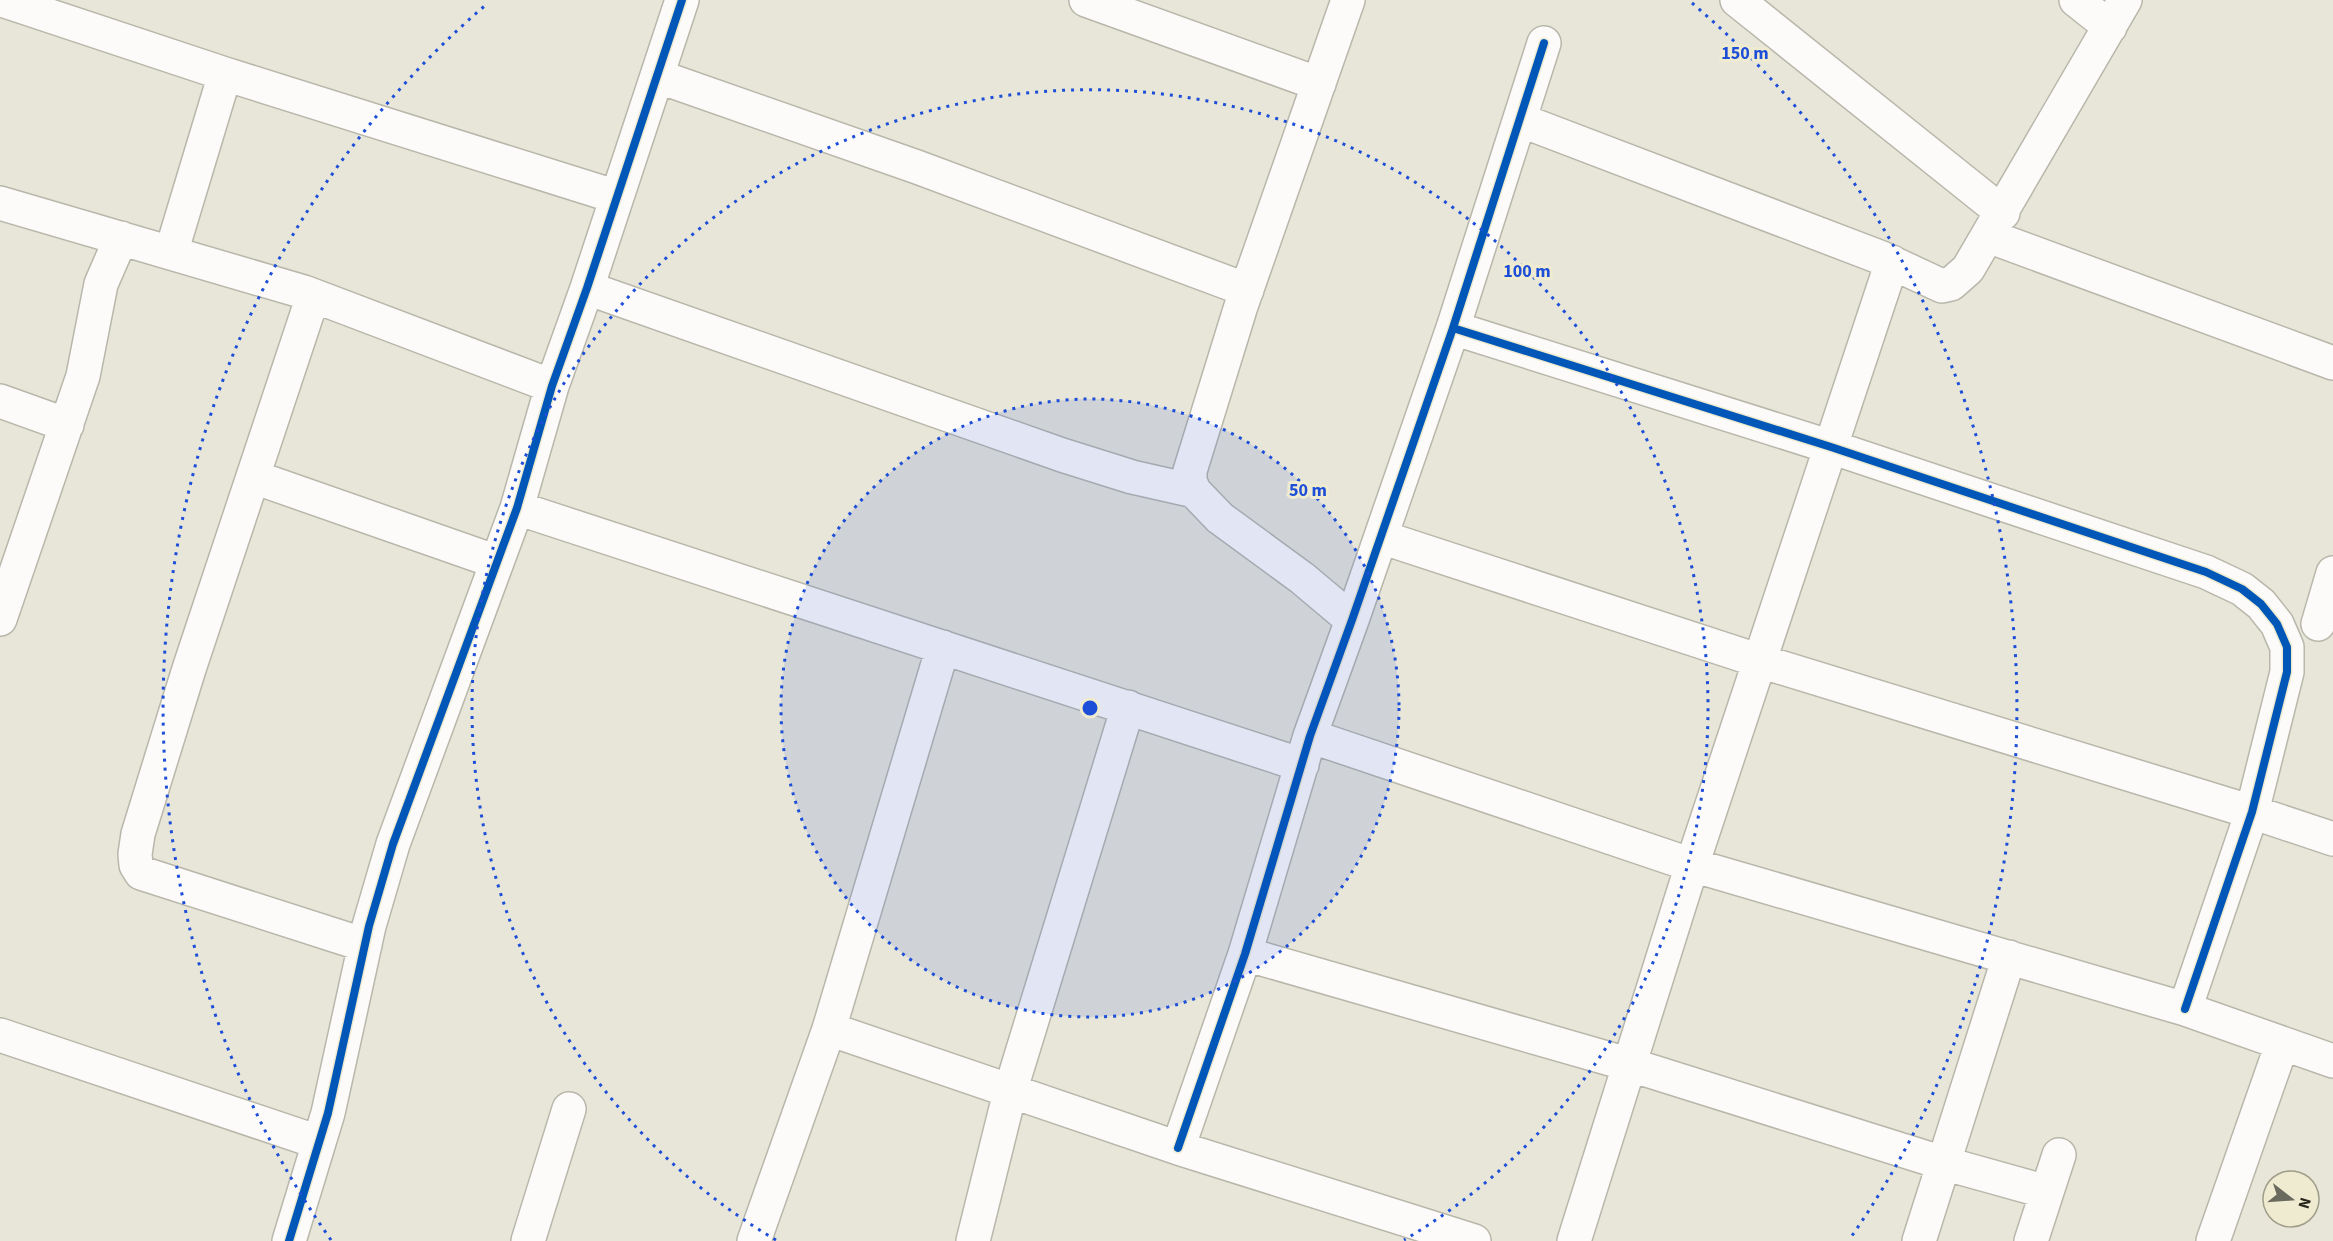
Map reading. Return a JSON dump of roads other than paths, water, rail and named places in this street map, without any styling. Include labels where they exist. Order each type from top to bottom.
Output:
[{"type":"street","points":[[2,0],[225,74],[617,197]]},
{"type":"street","points":[[289,1241],[328,1113],[365,945],[393,844],[517,508],[552,386],[587,288],[682,0]]},
{"type":"street","points":[[1086,0],[1319,84]]},
{"type":"street","points":[[1348,0],[1247,290],[1190,471],[1190,481],[1194,491],[1220,518],[1302,578],[1353,620]]},
{"type":"street","points":[[1737,0],[1995,225],[2333,363]]},
{"type":"street","points":[[1520,120],[1892,262],[1942,286],[1951,284],[1968,269],[2117,13],[2076,0]]},
{"type":"street","points":[[1178,1148],[1245,954],[1306,750],[1453,328],[1544,43]]},
{"type":"street","points":[[171,253],[225,74]]},
{"type":"street","points":[[657,76],[916,167],[1247,290]]},
{"type":"street","points":[[0,203],[313,296],[552,386]]},
{"type":"street","points":[[0,619],[83,376],[101,284],[120,238]]},
{"type":"street","points":[[1574,1241],[1692,865],[1892,262]]},
{"type":"street","points":[[587,288],[1062,455],[1132,477],[1194,491]]},
{"type":"street","points":[[313,296],[189,669],[138,834],[135,854],[136,865],[141,873],[365,945]]},
{"type":"street","points":[[1453,328],[1831,447],[2206,572],[2242,589],[2261,604],[2277,624],[2287,647],[2287,672],[2252,812],[2185,1009]]},
{"type":"street","points":[[0,401],[67,425]]},
{"type":"street","points":[[254,477],[496,562]]},
{"type":"street","points":[[517,508],[1128,707],[1306,750],[2185,1009],[2333,1061]]},
{"type":"street","points":[[1381,537],[1760,661],[2333,839]]},
{"type":"street","points":[[2282,636],[2326,624],[2333,573]]},
{"type":"street","points":[[754,1241],[829,1029],[943,647]]},
{"type":"street","points":[[973,1241],[1010,1092],[1128,707]]},
{"type":"street","points":[[1245,954],[1630,1065],[1943,1163],[2047,1192]]},
{"type":"street","points":[[1919,1241],[2010,957]]},
{"type":"street","points":[[829,1029],[1178,1148],[1474,1241]]},
{"type":"street","points":[[0,1035],[318,1142]]},
{"type":"street","points":[[2213,1241],[2282,1044]]},
{"type":"street","points":[[528,1241],[569,1109]]},
{"type":"street","points":[[2031,1241],[2059,1155]]}]
